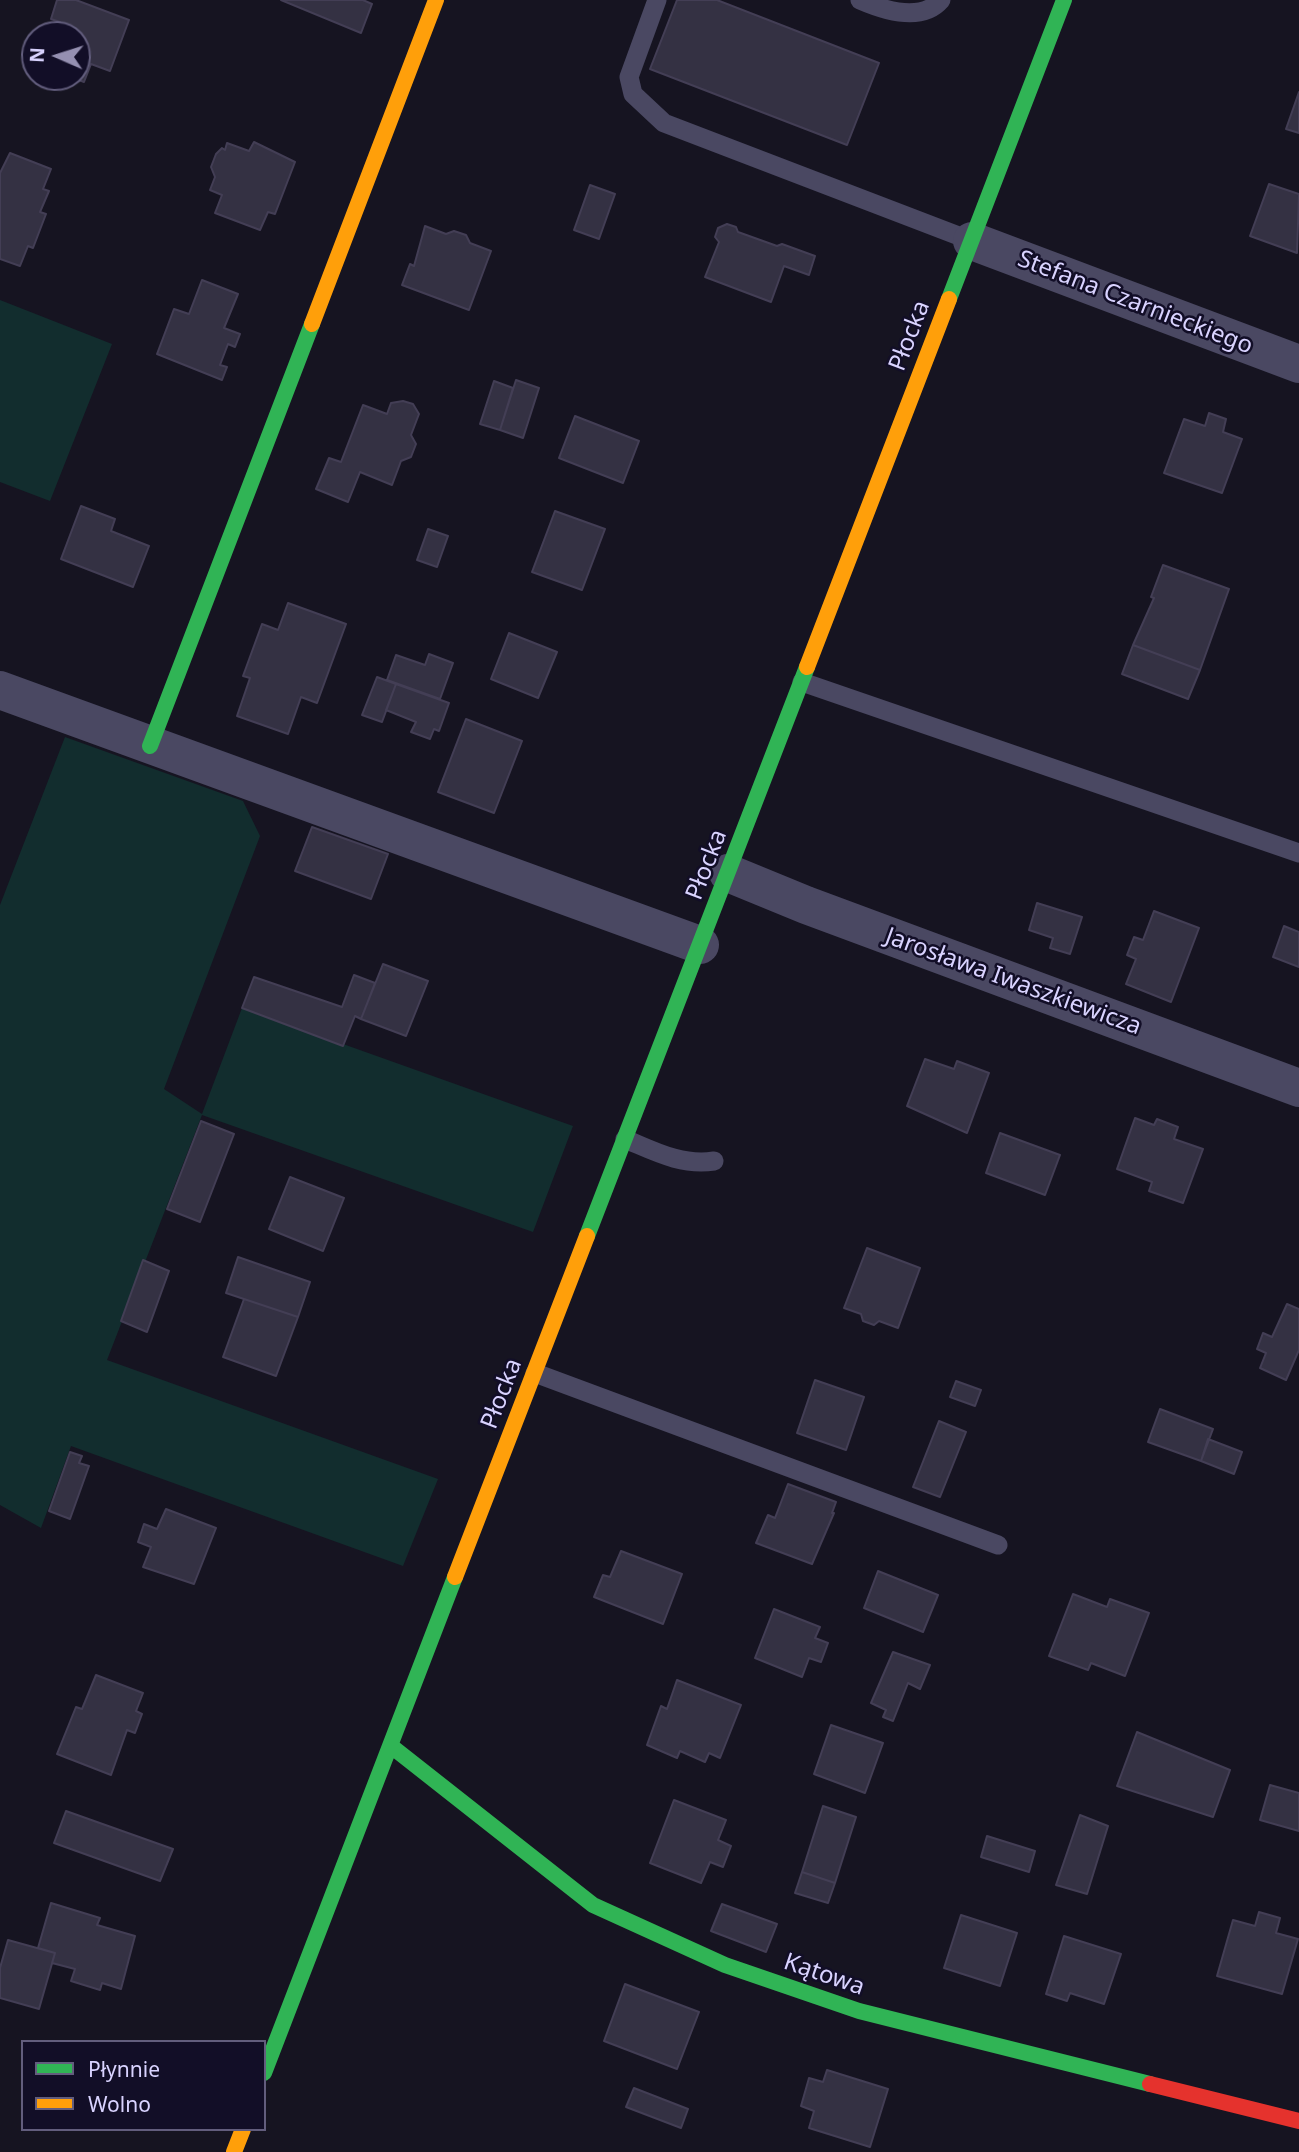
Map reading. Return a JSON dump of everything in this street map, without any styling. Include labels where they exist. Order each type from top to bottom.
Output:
[{"type":"street","points":[[149,746],[436,0]]},
{"type":"street","name":"Płocka","points":[[266,2068],[1064,0]]},
{"type":"street","name":"Stefana Czarnieckiego","points":[[972,241],[1299,365]]},
{"type":"street","points":[[0,690],[700,945]]},
{"type":"street","name":"Jarosława Iwaszkiewicza","points":[[728,873],[819,910],[1299,1088]]},
{"type":"street","name":"Kątowa","points":[[391,1746],[593,1905],[724,1965],[859,2011],[1299,2121]]},
{"type":"street","points":[[234,2152],[242,2131]]},
{"type":"lane","points":[[657,0],[629,77],[633,94],[664,123],[972,241]]},
{"type":"lane","points":[[860,0],[881,8],[915,13],[935,7],[941,0]]},
{"type":"lane","points":[[802,682],[1299,853]]},
{"type":"lane","points":[[625,1139],[677,1160],[698,1163],[714,1161]]},
{"type":"lane","points":[[535,1373],[998,1545]]},
{"type":"green space","points":[[0,300],[112,344],[50,501],[0,482]]},
{"type":"green space","points":[[65,737],[243,801],[260,836],[164,1089],[202,1114],[242,1008],[573,1126],[533,1232],[202,1115],[107,1360],[438,1479],[403,1566],[71,1446],[41,1528],[0,1505],[0,905]]},
{"type":"building","points":[[57,0],[76,0],[129,20],[110,71],[91,64],[91,21],[51,19]]},
{"type":"building","points":[[281,0],[363,0],[372,4],[361,33]]},
{"type":"building","points":[[677,0],[717,0],[879,63],[847,145],[650,69]]},
{"type":"building","points":[[1299,92],[1299,133],[1286,129]]},
{"type":"building","points":[[254,142],[295,162],[275,214],[268,212],[260,230],[215,213],[222,195],[210,190],[215,177],[211,167],[216,154],[222,148],[225,150],[227,143],[249,151]]},
{"type":"building","points":[[10,153],[51,169],[43,189],[49,191],[40,212],[46,214],[33,248],[28,246],[20,266],[0,259],[0,173]]},
{"type":"building","points":[[1269,184],[1299,194],[1297,253],[1250,236]]},
{"type":"building","points":[[590,185],[615,194],[599,239],[574,230]]},
{"type":"building","points":[[727,224],[736,227],[738,232],[815,256],[809,275],[784,266],[771,302],[705,277],[719,242],[715,237],[718,228]]},
{"type":"building","points":[[425,226],[446,234],[454,231],[466,235],[470,243],[491,251],[469,310],[402,285],[410,264],[414,266]]},
{"type":"building","points":[[202,280],[238,294],[224,328],[240,334],[235,347],[228,344],[220,365],[227,367],[222,380],[157,354],[174,309],[189,314]]},
{"type":"building","points":[[516,380],[539,388],[523,438],[500,430]]},
{"type":"building","points":[[494,381],[513,388],[500,430],[480,424]]},
{"type":"building","points":[[403,401],[413,404],[419,414],[411,435],[416,444],[411,457],[401,461],[392,485],[360,472],[348,502],[316,489],[329,458],[341,462],[363,405],[387,414],[391,403]]},
{"type":"building","points":[[1209,413],[1226,419],[1223,432],[1242,439],[1222,493],[1164,473],[1184,419],[1205,426]]},
{"type":"building","points":[[575,416],[639,441],[623,483],[559,458]]},
{"type":"building","points":[[81,506],[115,519],[111,531],[149,546],[133,587],[61,559]]},
{"type":"building","points":[[555,511],[605,529],[582,590],[532,572]]},
{"type":"building","points":[[428,529],[448,536],[437,567],[417,560]]},
{"type":"building","points":[[1163,565],[1229,589],[1200,670],[1133,645],[1154,598],[1151,597]]},
{"type":"building","points":[[288,603],[346,624],[317,703],[301,697],[288,734],[237,716],[250,678],[243,676],[262,624],[278,630]]},
{"type":"building","points":[[509,633],[557,652],[538,698],[491,679]]},
{"type":"building","points":[[1133,645],[1200,670],[1188,699],[1122,674]]},
{"type":"building","points":[[429,654],[453,663],[440,699],[387,680],[396,655],[425,665]]},
{"type":"building","points":[[377,677],[396,684],[382,722],[362,715]]},
{"type":"building","points":[[396,684],[449,703],[439,731],[434,729],[430,739],[411,732],[416,722],[386,710]]},
{"type":"building","points":[[466,719],[522,741],[494,813],[438,792]]},
{"type":"building","points":[[312,827],[388,854],[371,899],[295,871]]},
{"type":"building","points":[[1037,903],[1082,917],[1070,954],[1050,948],[1053,938],[1029,930]]},
{"type":"building","points":[[1154,911],[1199,928],[1171,1002],[1126,984],[1136,959],[1127,955],[1134,937],[1143,940]]},
{"type":"building","points":[[1284,926],[1299,932],[1299,967],[1273,957]]},
{"type":"building","points":[[383,964],[428,981],[406,1036],[361,1019]]},
{"type":"building","points":[[354,975],[375,983],[361,1019],[355,1016],[343,1046],[242,1008],[254,977],[342,1007]]},
{"type":"building","points":[[925,1059],[954,1069],[957,1061],[989,1073],[967,1133],[907,1106]]},
{"type":"building","points":[[1135,1118],[1154,1125],[1157,1119],[1178,1127],[1174,1139],[1203,1149],[1183,1203],[1149,1191],[1152,1182],[1117,1169]]},
{"type":"building","points":[[201,1121],[234,1134],[200,1222],[167,1209]]},
{"type":"building","points":[[1000,1133],[1060,1155],[1045,1195],[986,1173]]},
{"type":"building","points":[[290,1177],[344,1198],[323,1251],[269,1229]]},
{"type":"building","points":[[867,1248],[920,1268],[898,1328],[879,1321],[874,1325],[863,1321],[861,1314],[844,1308]]},
{"type":"building","points":[[238,1257],[310,1282],[298,1317],[226,1293]]},
{"type":"building","points":[[143,1260],[169,1271],[147,1332],[121,1321]]},
{"type":"building","points":[[244,1299],[298,1317],[276,1376],[223,1357]]},
{"type":"building","points":[[1287,1304],[1299,1309],[1299,1350],[1286,1380],[1260,1368],[1266,1353],[1257,1349],[1263,1333],[1272,1337]]},
{"type":"building","points":[[815,1380],[864,1397],[846,1450],[797,1433]]},
{"type":"building","points":[[956,1381],[981,1390],[975,1406],[950,1397]]},
{"type":"building","points":[[1160,1409],[1213,1429],[1201,1461],[1148,1442]]},
{"type":"building","points":[[939,1421],[966,1432],[940,1497],[913,1487]]},
{"type":"building","points":[[1208,1439],[1242,1452],[1234,1474],[1201,1461]]},
{"type":"building","points":[[70,1452],[82,1456],[79,1463],[89,1466],[70,1519],[49,1511]]},
{"type":"building","points":[[788,1484],[836,1502],[834,1513],[812,1564],[756,1543],[768,1515],[775,1518]]},
{"type":"building","points":[[166,1509],[216,1528],[194,1584],[143,1567],[151,1547],[138,1542],[144,1524],[157,1529]]},
{"type":"building","points":[[621,1551],[682,1574],[663,1624],[594,1597],[603,1575],[610,1577]]},
{"type":"building","points":[[878,1571],[938,1595],[923,1632],[864,1608]]},
{"type":"building","points":[[1073,1594],[1107,1607],[1110,1599],[1149,1613],[1125,1676],[1091,1663],[1088,1670],[1049,1656]]},
{"type":"building","points":[[774,1609],[820,1627],[815,1638],[828,1643],[821,1662],[809,1658],[802,1677],[755,1658]]},
{"type":"building","points":[[893,1652],[930,1665],[920,1689],[908,1683],[893,1721],[883,1717],[886,1710],[871,1703]]},
{"type":"building","points":[[96,1675],[143,1693],[136,1711],[142,1714],[135,1733],[127,1730],[111,1775],[57,1754],[76,1707],[82,1709]]},
{"type":"building","points":[[677,1680],[741,1705],[720,1758],[709,1753],[705,1762],[680,1751],[677,1758],[647,1745],[661,1706],[667,1709]]},
{"type":"building","points":[[831,1725],[883,1743],[865,1793],[814,1774]]},
{"type":"building","points":[[1137,1732],[1230,1770],[1213,1817],[1117,1786]]},
{"type":"building","points":[[1270,1785],[1299,1793],[1299,1831],[1260,1820]]},
{"type":"building","points":[[674,1800],[726,1820],[718,1840],[731,1846],[723,1867],[710,1862],[701,1883],[650,1863]]},
{"type":"building","points":[[823,1806],[856,1817],[835,1883],[802,1872]]},
{"type":"building","points":[[66,1811],[173,1849],[160,1881],[54,1843]]},
{"type":"building","points":[[1080,1815],[1108,1826],[1087,1894],[1056,1885]]},
{"type":"building","points":[[987,1836],[1035,1851],[1029,1872],[981,1857]]},
{"type":"building","points":[[802,1872],[835,1883],[828,1903],[795,1893]]},
{"type":"building","points":[[51,1903],[100,1918],[97,1925],[135,1936],[121,1989],[102,1983],[100,1990],[71,1981],[75,1969],[52,1963],[55,1953],[38,1948]]},
{"type":"building","points":[[722,1904],[777,1924],[766,1952],[711,1931]]},
{"type":"building","points":[[1259,1912],[1280,1918],[1276,1933],[1298,1939],[1282,1994],[1217,1976],[1233,1920],[1255,1926]]},
{"type":"building","points":[[961,1915],[1017,1933],[1000,1986],[944,1968]]},
{"type":"building","points":[[1064,1936],[1121,1954],[1104,2004],[1070,1993],[1067,2001],[1046,1994]]},
{"type":"building","points":[[8,1940],[55,1953],[39,2009],[0,1998],[0,1968]]},
{"type":"building","points":[[625,1984],[699,2012],[677,2069],[604,2041]]},
{"type":"building","points":[[827,2070],[888,2089],[870,2147],[809,2128],[814,2111],[801,2106],[809,2078],[823,2082]]},
{"type":"building","points":[[634,2088],[688,2109],[681,2128],[626,2107]]},
{"type":"traffic: fast","points":[[949,299],[1064,0]]},
{"type":"traffic: fast","points":[[150,746],[312,324]]},
{"type":"traffic: fast","points":[[587,1236],[807,667]]},
{"type":"traffic: fast","points":[[266,2068],[455,1577]]},
{"type":"traffic: fast","points":[[391,1746],[593,1905],[725,1965],[859,2011],[1150,2084]]},
{"type":"traffic: slow","points":[[312,324],[436,0]]},
{"type":"traffic: slow","points":[[807,667],[949,299]]},
{"type":"traffic: slow","points":[[455,1577],[587,1236]]},
{"type":"traffic: slow","points":[[234,2152],[242,2131]]},
{"type":"traffic: jam","points":[[1150,2084],[1299,2121]]}]
